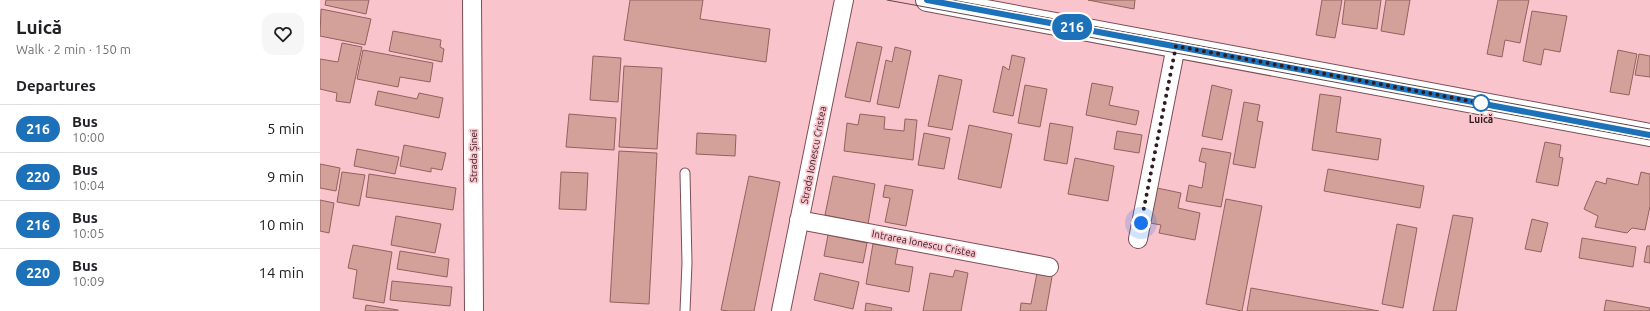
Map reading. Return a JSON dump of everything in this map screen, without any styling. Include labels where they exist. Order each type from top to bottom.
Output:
[{"type":"main road","points":[[927,0],[1650,135]]},
{"type":"street","name":"Strada Șinei","points":[[472,0],[474,311]]},
{"type":"street","name":"Strada Ionescu Cristea","points":[[781,311],[844,0]]},
{"type":"street","points":[[1138,238],[1176,46]]},
{"type":"street","name":"Intrarea Ionescu Cristea","points":[[800,220],[1048,267]]},
{"type":"lane","points":[[685,173],[687,263],[685,311]]},
{"type":"building","points":[[326,0],[369,0],[366,14],[325,5]]},
{"type":"building","points":[[630,0],[703,0],[700,19],[770,29],[766,62],[624,40]]},
{"type":"building","points":[[1088,0],[1135,0],[1134,9]]},
{"type":"building","points":[[1322,0],[1342,0],[1335,38],[1316,35]]},
{"type":"building","points":[[1345,0],[1381,0],[1377,29],[1342,24]]},
{"type":"building","points":[[1386,0],[1410,0],[1404,35],[1381,31]]},
{"type":"building","points":[[1498,0],[1529,0],[1520,43],[1505,40],[1502,57],[1487,54]]},
{"type":"building","points":[[321,9],[371,19],[365,45],[320,36]]},
{"type":"building","points":[[1532,11],[1567,16],[1560,52],[1544,49],[1541,65],[1523,61]]},
{"type":"building","points":[[393,31],[441,40],[440,47],[444,49],[442,62],[389,51]]},
{"type":"building","points":[[857,42],[882,47],[870,102],[845,97]]},
{"type":"building","points":[[342,43],[362,47],[350,103],[336,101],[337,93],[320,89],[320,59],[338,62]]},
{"type":"building","points":[[895,47],[911,51],[899,108],[877,104],[886,60],[892,62]]},
{"type":"building","points":[[363,50],[433,63],[430,82],[400,77],[398,87],[357,79]]},
{"type":"building","points":[[1618,50],[1637,54],[1629,95],[1610,92]]},
{"type":"building","points":[[1639,54],[1650,56],[1650,77],[1635,75]]},
{"type":"building","points":[[1012,55],[1025,58],[1013,116],[993,112],[1003,66],[1009,70]]},
{"type":"building","points":[[593,56],[621,58],[618,102],[590,100]]},
{"type":"building","points":[[624,66],[662,68],[657,149],[619,147]]},
{"type":"building","points":[[939,75],[962,80],[952,130],[928,126]]},
{"type":"building","points":[[1092,83],[1113,87],[1109,105],[1139,111],[1136,125],[1086,115]]},
{"type":"building","points":[[1025,85],[1047,89],[1040,127],[1018,123]]},
{"type":"building","points":[[1212,85],[1232,90],[1222,140],[1202,136]]},
{"type":"building","points":[[378,91],[417,99],[419,93],[443,98],[439,118],[375,105]]},
{"type":"building","points":[[1320,94],[1341,97],[1336,132],[1381,139],[1378,160],[1312,150]]},
{"type":"building","points":[[1244,102],[1260,105],[1257,121],[1263,122],[1255,168],[1233,164]]},
{"type":"building","points":[[569,114],[616,118],[614,150],[566,147]]},
{"type":"building","points":[[860,114],[885,117],[884,129],[904,131],[905,119],[917,120],[913,160],[844,151],[847,123],[858,125]]},
{"type":"building","points":[[1050,123],[1073,127],[1067,164],[1044,160]]},
{"type":"building","points":[[969,125],[1012,134],[1001,188],[958,179]]},
{"type":"building","points":[[1117,131],[1142,135],[1139,153],[1114,149]]},
{"type":"building","points":[[697,133],[736,135],[735,156],[696,154]]},
{"type":"building","points":[[924,133],[950,138],[944,169],[918,165]]},
{"type":"building","points":[[1545,142],[1561,145],[1559,157],[1563,158],[1558,186],[1536,182]]},
{"type":"building","points":[[404,145],[446,153],[442,170],[431,168],[431,172],[400,166]]},
{"type":"building","points":[[1202,148],[1231,153],[1221,207],[1186,201],[1189,185],[1202,188],[1206,163],[1199,161]]},
{"type":"building","points":[[357,149],[399,157],[395,174],[354,166]]},
{"type":"building","points":[[619,151],[657,153],[649,304],[610,302]]},
{"type":"building","points":[[1075,158],[1114,166],[1108,201],[1068,194]]},
{"type":"building","points":[[320,164],[340,168],[336,191],[320,188]]},
{"type":"building","points":[[1328,169],[1424,186],[1420,208],[1324,191]]},
{"type":"building","points":[[342,172],[365,175],[359,206],[337,202]]},
{"type":"building","points":[[561,172],[588,173],[586,210],[559,209]]},
{"type":"building","points":[[1641,172],[1650,174],[1650,206],[1645,230],[1632,228],[1627,233],[1595,227],[1598,216],[1584,209],[1596,181],[1606,184],[1607,178],[1638,185]]},
{"type":"building","points":[[369,174],[456,188],[453,210],[366,197]]},
{"type":"building","points":[[749,176],[780,182],[754,311],[721,310]]},
{"type":"building","points":[[833,176],[875,184],[868,224],[825,215]]},
{"type":"building","points":[[885,185],[913,190],[906,226],[885,222],[890,198],[883,197]]},
{"type":"building","points":[[1157,188],[1181,193],[1178,208],[1200,213],[1195,240],[1159,233],[1161,225],[1150,223]]},
{"type":"building","points":[[1226,199],[1262,206],[1242,311],[1206,304]]},
{"type":"building","points":[[320,200],[334,203],[329,233],[320,231]]},
{"type":"building","points":[[1453,215],[1473,218],[1456,311],[1433,311]]},
{"type":"building","points":[[396,216],[441,224],[435,253],[391,245]]},
{"type":"building","points":[[1532,219],[1548,223],[1541,252],[1525,249]]},
{"type":"building","points":[[1397,224],[1417,228],[1403,308],[1382,304]]},
{"type":"building","points":[[828,235],[867,243],[863,263],[824,256]]},
{"type":"building","points":[[1582,238],[1636,247],[1633,267],[1579,258]]},
{"type":"building","points":[[873,244],[898,248],[895,264],[913,267],[909,292],[866,284]]},
{"type":"building","points":[[353,245],[392,252],[384,303],[353,298],[357,270],[348,268]]},
{"type":"building","points":[[1647,246],[1650,246],[1650,263],[1644,262]]},
{"type":"building","points":[[400,251],[449,259],[447,277],[397,269]]},
{"type":"building","points":[[1038,268],[1053,271],[1046,311],[1020,311],[1021,303],[1031,304]]},
{"type":"building","points":[[955,270],[968,273],[961,311],[923,311],[930,273],[953,277]]},
{"type":"building","points":[[820,273],[859,282],[853,309],[814,300]]},
{"type":"building","points":[[392,281],[452,287],[450,306],[390,300]]},
{"type":"building","points":[[1251,288],[1379,311],[1247,311]]},
{"type":"building","points":[[1606,300],[1650,308],[1649,311],[1604,311]]},
{"type":"building","points":[[866,303],[892,308],[891,311],[865,311]]},
{"type":"building","points":[[366,305],[398,310],[398,311],[365,311]]},
{"type":"tram line","points":[[887,0],[1650,140]]},
{"type":"tram line","points":[[952,0],[1650,129]]},
{"type":"bus line","name":"216","points":[[927,0],[1650,135]]},
{"type":"place","name":"Luică","points":[[1481,103]]},
{"type":"route","points":[[1141,223],[1176,46],[1481,103]]}]
